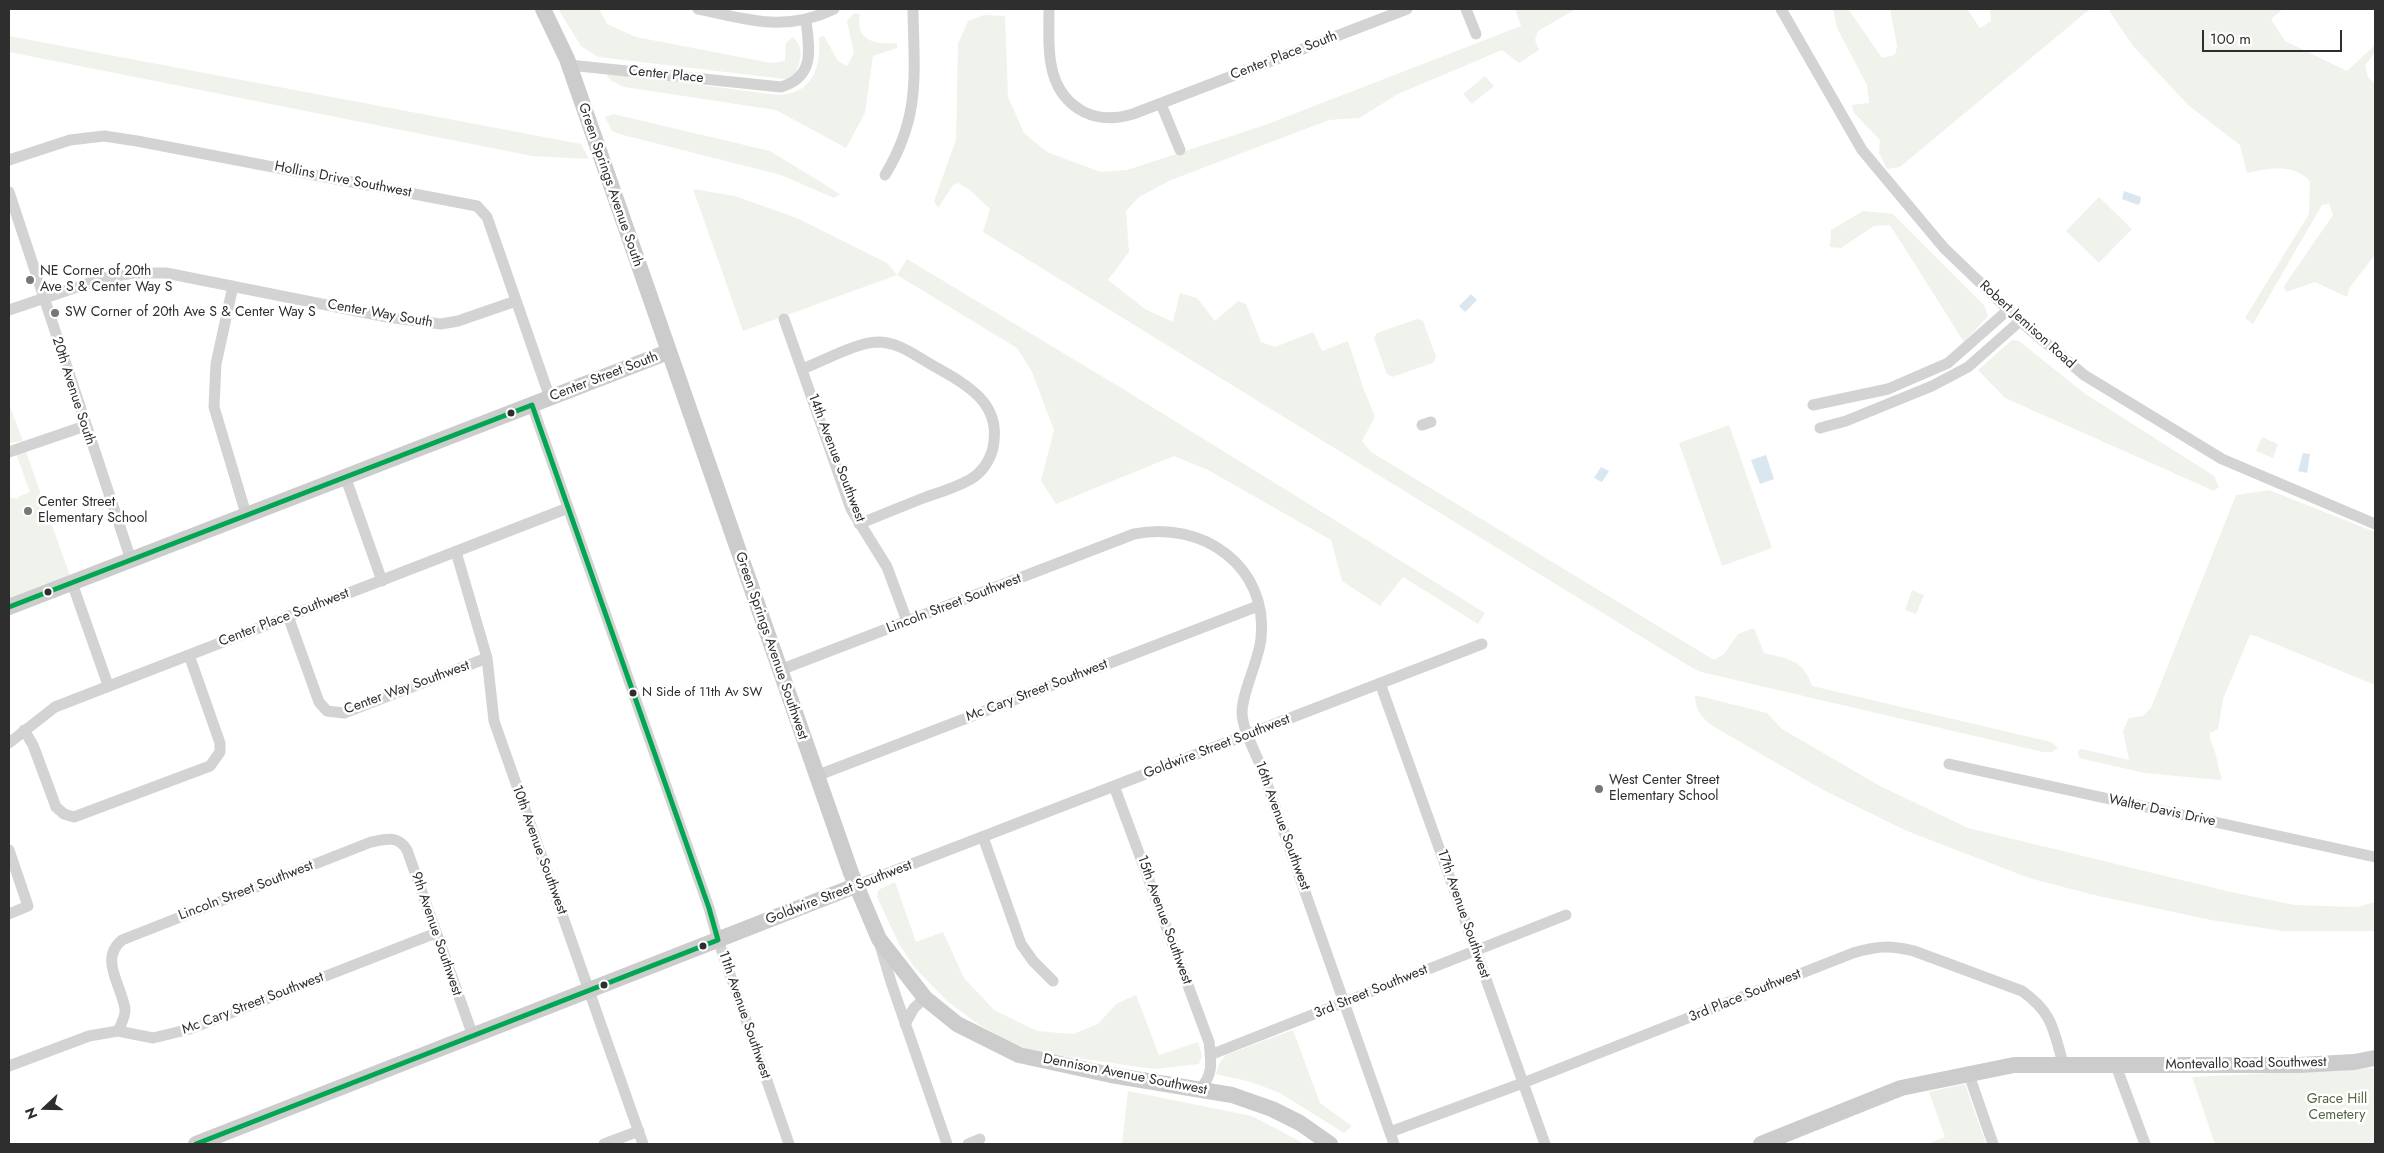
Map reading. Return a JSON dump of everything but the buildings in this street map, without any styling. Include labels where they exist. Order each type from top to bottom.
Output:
[{"type":"main road","name":"Green Springs Avenue South","points":[[535,9],[545,14],[568,65],[668,352]]},
{"type":"main road","name":"Center Street South","points":[[9,607],[668,352]]},
{"type":"main road","name":"Green Springs Avenue Southwest","points":[[668,352],[856,886],[879,939],[925,998]]},
{"type":"main road","name":"Goldwire Street Southwest","points":[[196,1144],[856,886]]},
{"type":"main road","name":"Dennison Avenue Southwest","points":[[925,998],[957,1024],[1019,1054],[1111,1075],[1232,1096],[1272,1109],[1300,1123],[1330,1144]]},
{"type":"main road","name":"Montevallo Road Southwest","points":[[1761,1144],[1901,1088],[1968,1072],[2014,1065],[2063,1063],[2116,1066],[2299,1065],[2354,1062],[2375,1058]]},
{"type":"street","points":[[698,9],[724,11],[774,23],[806,20],[834,9]]},
{"type":"street","points":[[885,175],[901,147],[912,107],[913,9]]},
{"type":"street","name":"Center Place South","points":[[1049,9],[1050,65],[1058,87],[1072,105],[1088,114],[1111,119],[1133,114],[1161,104],[1407,9]]},
{"type":"street","points":[[1466,9],[1476,34]]},
{"type":"street","name":"Robert Jemison Road","points":[[1781,9],[1862,150],[1944,248],[2020,321],[2084,375],[2222,459],[2375,524]]},
{"type":"street","name":"Center Place","points":[[568,65],[781,87],[789,85],[803,73],[810,56],[806,20]]},
{"type":"street","points":[[1161,104],[1180,150]]},
{"type":"street","name":"Hollins Drive Southwest","points":[[9,160],[70,140],[104,136],[137,140],[476,206],[487,217],[550,398]]},
{"type":"street","name":"20th Avenue South","points":[[9,192],[131,560]]},
{"type":"street","name":"Center Way South","points":[[9,310],[104,278],[134,273],[166,273],[387,316],[441,324],[458,321],[516,301]]},
{"type":"street","points":[[233,286],[214,378],[214,407],[246,514]]},
{"type":"street","points":[[1813,405],[1888,389],[1948,363],[2008,310]]},
{"type":"street","name":"14th Avenue Southwest","points":[[784,319],[844,488],[859,524],[880,554],[907,621]]},
{"type":"street","points":[[1820,428],[1846,421],[1932,386],[1968,368],[2020,321]]},
{"type":"street","points":[[802,369],[864,345],[877,342],[895,345],[908,350],[971,389],[983,400],[992,415],[995,433],[993,448],[986,464],[976,476],[859,524]]},
{"type":"street","name":"11th Avenue Southwest","points":[[532,405],[709,908],[718,940],[789,1144]]},
{"type":"street","points":[[9,452],[85,426]]},
{"type":"street","points":[[345,476],[382,580]]},
{"type":"street","name":"Center Place Southwest","points":[[9,743],[55,707],[568,508]]},
{"type":"street","name":"16th Avenue Southwest","points":[[1128,536],[1147,531],[1168,530],[1190,534],[1214,544],[1235,562],[1246,576],[1258,606],[1261,640],[1242,710],[1244,726],[1345,1002],[1394,1144]]},
{"type":"street","name":"Lincoln Street Southwest","points":[[780,670],[1128,536]]},
{"type":"street","name":"10th Avenue Southwest","points":[[456,552],[487,658],[491,710],[494,721],[643,1144]]},
{"type":"street","points":[[72,583],[108,686]]},
{"type":"street","name":"Mc Cary Street Southwest","points":[[816,776],[1258,606]]},
{"type":"street","name":"Center Way Southwest","points":[[288,616],[319,702],[327,711],[344,714],[487,658]]},
{"type":"street","name":"Goldwire Street Southwest","points":[[856,886],[1482,644]]},
{"type":"street","points":[[24,730],[33,745],[56,807],[64,814],[74,817],[210,766],[220,752],[220,743],[189,655]]},
{"type":"street","name":"17th Avenue Southwest","points":[[1380,683],[1544,1144]]},
{"type":"street","name":"Walter Davis Drive","points":[[1949,764],[2375,858]]},
{"type":"street","name":"15th Avenue Southwest","points":[[1114,786],[1209,1042],[1210,1055]]},
{"type":"street","points":[[983,837],[1021,944],[1033,961],[1053,981]]},
{"type":"street","name":"Lincoln Street Southwest","points":[[118,1031],[126,1011],[110,957],[114,946],[122,940],[371,842],[392,838]]},
{"type":"street","name":"9th Avenue Southwest","points":[[392,838],[402,842],[407,850],[473,1036]]},
{"type":"street","points":[[9,850],[28,906],[9,914]]},
{"type":"street","name":"3rd Street Southwest","points":[[1210,1055],[1566,915]]},
{"type":"street","name":"Mc Cary Street Southwest","points":[[9,1066],[88,1036],[118,1031],[153,1038],[190,1029],[436,933]]},
{"type":"street","name":"Green Springs Avenue Southwest","points":[[879,939],[947,1144]]},
{"type":"street","name":"3rd Place Southwest","points":[[1390,1132],[1523,1083],[1853,953],[1877,946],[1896,946],[1914,951],[2022,991],[2036,1001],[2049,1016],[2063,1063]]},
{"type":"street","points":[[906,1024],[914,1008],[925,998]]},
{"type":"street","points":[[1200,1089],[1207,1081],[1212,1070],[1210,1055]]},
{"type":"street","points":[[2116,1066],[2145,1144]]},
{"type":"street","points":[[1968,1072],[1993,1144]]},
{"type":"street","points":[[604,1144],[639,1131]]},
{"type":"street","points":[[968,1144],[980,1139]]},
{"type":"green space","points":[[558,9],[599,9],[607,24],[636,37],[771,63],[785,61],[786,43],[793,37],[797,41],[801,55],[795,74],[785,79],[598,57],[581,46]]},
{"type":"green space","points":[[1515,9],[1576,9],[1538,31],[1535,40],[1539,50],[1519,63],[1502,50],[1398,94],[1359,118],[1329,120],[1171,180],[1139,197],[1126,211],[1129,252],[1108,280],[1145,309],[1173,322],[1180,293],[1197,298],[1215,321],[1238,301],[1246,304],[1261,342],[1275,347],[1313,332],[1322,351],[1348,341],[1375,417],[1362,441],[1371,452],[1714,660],[1724,654],[1738,634],[1754,628],[1764,653],[1787,659],[1799,665],[1804,670],[1812,686],[2051,742],[2058,748],[2052,752],[2043,752],[1701,672],[983,232],[990,209],[970,190],[958,183],[953,185],[938,208],[934,201],[956,140],[958,44],[968,21],[984,15],[1005,16],[1008,97],[1024,133],[1047,152],[1101,172],[1127,170],[1265,125],[1521,26]]},
{"type":"green space","points":[[1833,9],[1849,10],[1882,58],[1895,55],[1897,46],[1890,9],[1967,9],[1980,28],[1991,21],[1990,9],[2090,9],[1900,167],[1887,169],[1879,153],[1880,140],[1854,113],[1852,105],[1869,103],[1867,85],[1837,28]]},
{"type":"green space","points":[[2108,9],[2283,9],[2271,19],[2285,41],[2347,71],[2375,45],[2375,52],[2365,66],[2368,77],[2375,84],[2375,255],[2350,287],[2347,297],[2315,282],[2286,292],[2284,286],[2333,215],[2329,204],[2322,205],[2253,324],[2245,318],[2309,214],[2310,181],[2296,171],[2288,169],[2280,168],[2247,173],[2240,145],[2188,105],[2133,46]]},
{"type":"green space","points":[[854,13],[860,14],[859,23],[864,36],[874,42],[897,43],[897,48],[873,56],[865,113],[846,148],[776,110],[624,87],[607,76],[608,73],[778,95],[790,93],[799,90],[812,77],[818,59],[819,37],[824,36],[838,61],[847,66],[854,53],[847,21]]},
{"type":"green space","points":[[9,36],[581,144],[589,159],[532,156],[9,52]]},
{"type":"green space","points":[[1485,76],[1494,86],[1472,104],[1463,94]]},
{"type":"green space","points":[[613,114],[770,151],[840,194],[834,198],[781,175],[619,134],[612,131],[605,117]]},
{"type":"green space","points":[[693,189],[735,196],[799,219],[887,263],[897,275],[743,331]]},
{"type":"green space","points":[[2099,197],[2132,229],[2099,263],[2066,231]]},
{"type":"green space","points":[[1863,211],[1893,214],[1984,305],[1988,316],[1964,342],[1890,225],[1874,226],[1841,248],[1830,247],[1831,230]]},
{"type":"green space","points":[[907,259],[1123,389],[1485,613],[1478,624],[1403,577],[1380,606],[1342,581],[1331,540],[1208,470],[1174,456],[1056,504],[1041,481],[1054,430],[1032,372],[1017,348],[897,275]]},
{"type":"green space","points":[[1417,319],[1423,321],[1436,357],[1433,363],[1392,377],[1387,374],[1374,338],[1377,333]]},
{"type":"green space","points":[[2012,340],[2019,341],[2084,393],[2214,476],[2219,487],[2214,491],[2005,398],[1978,370]]},
{"type":"green space","points":[[9,404],[23,441],[9,443]]},
{"type":"green space","points":[[1729,425],[1772,548],[1722,566],[1679,443]]},
{"type":"green space","points":[[2262,437],[2278,444],[2273,458],[2256,451]]},
{"type":"green space","name":"Center Street Elementary School","points":[[25,449],[70,576],[9,601],[9,497],[18,499],[18,497],[30,492],[15,451]]},
{"type":"green space","points":[[2269,490],[2375,532],[2375,685],[2250,635],[2223,699],[2218,729],[2210,733],[2210,740],[2222,778],[2220,780],[2145,773],[2079,758],[2078,751],[2082,749],[2129,760],[2123,731],[2129,718],[2143,716],[2151,708],[2236,495]]},
{"type":"green space","points":[[1912,590],[1924,595],[1916,614],[1905,610]]},
{"type":"green space","points":[[1695,695],[1767,713],[1782,729],[1880,786],[1968,828],[2231,892],[2295,905],[2357,907],[2375,902],[2375,931],[2282,931],[2211,920],[2094,895],[2029,878],[1907,831],[1825,791],[1711,725],[1699,712]]},
{"type":"green space","points":[[895,882],[916,942],[943,932],[964,978],[994,1010],[1037,1031],[1073,1034],[1098,1024],[1116,1004],[1136,995],[1159,1055],[1198,1042],[1202,1056],[1199,1064],[1154,1069],[1041,1053],[1013,1044],[978,1024],[947,1001],[914,967],[899,944],[877,897],[878,890]]},
{"type":"green space","points":[[1293,1030],[1320,1103],[1352,1126],[1344,1133],[1280,1093],[1251,1082],[1216,1074],[1219,1064],[1226,1055]]},
{"type":"green space","name":"Grace Hill Cemetery","points":[[2375,1068],[2375,1144],[2215,1144],[2192,1077]]},
{"type":"green space","points":[[1965,1084],[1986,1144],[1927,1144],[1945,1137],[1929,1092]]},
{"type":"green space","points":[[1128,1091],[1252,1116],[1305,1144],[1122,1144]]},
{"type":"shaded area","points":[[2124,191],[2141,197],[2140,203],[2138,205],[2122,199]]},
{"type":"shaded area","points":[[1471,294],[1477,300],[1465,312],[1459,306]]},
{"type":"shaded area","points":[[2303,453],[2310,454],[2307,473],[2298,471]]},
{"type":"shaded area","points":[[1766,455],[1774,479],[1760,484],[1751,460]]},
{"type":"shaded area","points":[[1601,467],[1609,471],[1602,482],[1594,478]]},
{"type":"transit line","points":[[9,607],[532,405],[709,908],[718,940],[196,1144]]},
{"type":"place","name":"NE Corner of 20th Ave S & Center Way S","points":[[30,280]]},
{"type":"place","name":"SW Corner of 20th Ave S & Center Way S","points":[[55,313]]},
{"type":"place","name":"Center Street Elementary School","points":[[28,511]]},
{"type":"place","name":"N Side of 11th Av SW","points":[[633,693]]},
{"type":"place","name":"West Center Street Elementary School","points":[[1599,789]]}]
